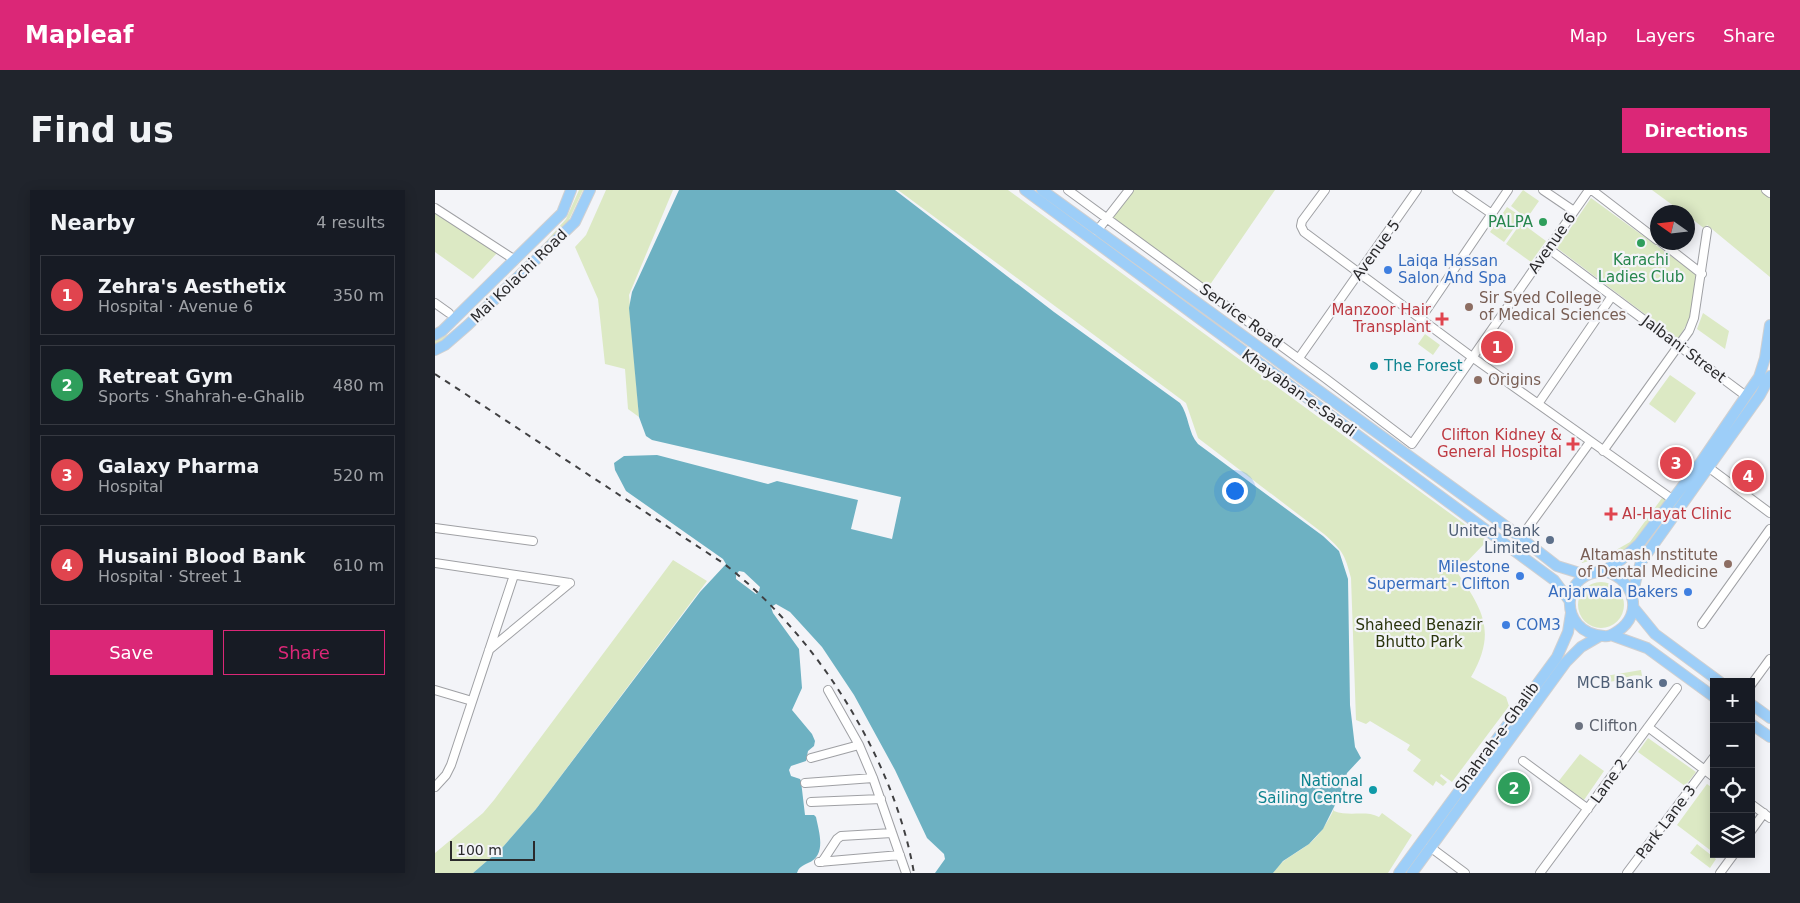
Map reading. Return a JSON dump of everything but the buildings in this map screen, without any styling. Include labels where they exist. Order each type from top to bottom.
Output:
[{"type":"main road","name":"Mai Kolachi Road","points":[[435,335],[442,331],[562,212],[571,190]]},
{"type":"main road","name":"Mai Kolachi Road","points":[[435,350],[445,345],[468,325],[575,222],[589,190]]},
{"type":"main road","name":"Khayaban-e-Saadi","points":[[1025,190],[1554,580],[1569,600]]},
{"type":"main road","name":"Khayaban-e-Saadi","points":[[1042,190],[1491,515],[1557,566],[1586,575]]},
{"type":"main road","points":[[1715,678],[1655,634],[1633,602],[1629,589],[1623,580],[1614,574],[1602,572],[1586,575],[1573,588],[1569,600],[1571,613],[1579,627],[1592,634],[1606,637],[1611,635],[1621,629],[1631,616],[1633,602],[1636,579],[1641,562],[1705,465],[1759,377],[1765,358],[1770,325]]},
{"type":"main road","points":[[1602,572],[1621,560],[1639,544],[1672,499],[1705,465],[1760,395],[1770,376]]},
{"type":"main road","name":"Shahrah-e-Ghalib","points":[[1415,858],[1557,657],[1568,632],[1571,613]]},
{"type":"main road","points":[[1611,635],[1647,648],[1710,694]]},
{"type":"main road","name":"Shahrah-e-Ghalib","points":[[1415,858],[1430,847],[1566,662],[1581,648],[1600,636]]},
{"type":"main road","points":[[1755,707],[1770,718]]},
{"type":"main road","points":[[1755,727],[1770,737]]},
{"type":"main road","points":[[1407,871],[1415,858]]},
{"type":"street","name":"Service Road","points":[[1068,190],[1299,358],[1412,444]]},
{"type":"street","points":[[1097,231],[1129,190]]},
{"type":"street","points":[[1325,190],[1302,221],[1301,226],[1304,232],[1472,357],[1672,499]]},
{"type":"street","name":"Avenue 5","points":[[1299,358],[1417,190]]},
{"type":"street","points":[[1457,190],[1492,214]]},
{"type":"street","points":[[1421,318],[1509,190]]},
{"type":"street","points":[[1543,190],[1574,211]]},
{"type":"street","points":[[1591,190],[1650,235]]},
{"type":"street","name":"Avenue 6","points":[[1412,444],[1574,211],[1591,190]]},
{"type":"street","points":[[1766,190],[1770,193]]},
{"type":"street","points":[[435,208],[515,260]]},
{"type":"street","points":[[1603,451],[1689,331],[1694,318],[1702,274],[1707,231]]},
{"type":"street","name":"Jalbani Street","points":[[1549,249],[1746,396]]},
{"type":"street","points":[[1671,250],[1702,274]]},
{"type":"street","points":[[1538,404],[1612,296]]},
{"type":"street","points":[[435,303],[449,313]]},
{"type":"street","points":[[1527,529],[1590,442]]},
{"type":"street","points":[[1705,465],[1770,513]]},
{"type":"street","points":[[435,528],[533,541]]},
{"type":"street","points":[[1702,624],[1770,528]]},
{"type":"street","points":[[435,565],[514,574],[570,583],[489,650]]},
{"type":"street","points":[[435,787],[447,775],[451,765],[514,574]]},
{"type":"street","points":[[1755,680],[1770,659]]},
{"type":"street","name":"Lane 2","points":[[1540,873],[1677,688]]},
{"type":"street","points":[[435,690],[472,701]]},
{"type":"street","points":[[828,690],[859,745],[881,799],[906,873]]},
{"type":"street","points":[[1648,727],[1710,774]]},
{"type":"street","points":[[811,758],[859,745]]},
{"type":"street","points":[[1523,761],[1588,809]]},
{"type":"street","name":"Park Lane 3","points":[[1627,873],[1710,762]]},
{"type":"street","points":[[805,783],[873,778]]},
{"type":"street","points":[[811,802],[881,799]]},
{"type":"street","points":[[1755,807],[1767,815],[1755,826]]},
{"type":"street","points":[[892,833],[841,836],[820,862],[900,855]]},
{"type":"street","points":[[1430,847],[1465,873]]},
{"type":"street","points":[[1720,873],[1731,858]]},
{"type":"green space","points":[[579,190],[583,190],[568,222],[456,332],[435,345],[435,341],[453,332],[542,246],[566,219]]},
{"type":"green space","points":[[606,190],[673,190],[629,295],[639,417],[628,409],[625,369],[605,364],[598,299],[575,247],[586,235]]},
{"type":"green space","name":"Shaheed Benazir Bhutto Park","points":[[898,190],[1008,190],[1485,539],[1485,543],[1457,572],[1480,610],[1485,634],[1479,661],[1471,677],[1506,697],[1509,706],[1452,782],[1441,774],[1440,776],[1447,782],[1443,786],[1436,781],[1433,786],[1413,771],[1421,760],[1407,750],[1410,745],[1370,721],[1366,724],[1356,720],[1351,578],[1345,558],[1335,544],[1198,438],[1186,403]]},
{"type":"green space","points":[[1130,190],[1275,190],[1205,292],[1107,224]]},
{"type":"green space","points":[[1523,190],[1539,201],[1523,224],[1546,241],[1531,262],[1506,244],[1525,217],[1511,206]]},
{"type":"green space","points":[[1652,190],[1766,190],[1770,193],[1770,277],[1707,225],[1705,229],[1695,221],[1695,205],[1672,205]]},
{"type":"green space","points":[[1591,198],[1650,241],[1650,250],[1663,250],[1697,275],[1691,317],[1678,339],[1557,248]]},
{"type":"green space","points":[[1507,207],[1522,217],[1504,242],[1490,232]]},
{"type":"green space","points":[[435,213],[497,253],[473,279],[435,252]]},
{"type":"green space","points":[[1703,313],[1729,331],[1725,349],[1697,329]]},
{"type":"green space","points":[[1425,334],[1440,345],[1433,355],[1418,344]]},
{"type":"green space","points":[[1670,375],[1696,393],[1675,423],[1649,404]]},
{"type":"green space","points":[[1662,498],[1666,502],[1636,541],[1623,552],[1582,563],[1581,560],[1616,550],[1630,542]]},
{"type":"green space","points":[[673,560],[707,581],[536,809],[502,848],[473,873],[435,873],[435,853],[483,813],[494,800]]},
{"type":"green space","points":[[1606,582],[1618,588],[1623,596],[1623,614],[1618,622],[1610,627],[1596,628],[1584,622],[1579,614],[1578,600],[1584,588],[1592,583]]},
{"type":"green space","points":[[1641,670],[1642,676],[1632,676],[1618,681],[1607,681],[1600,677]]},
{"type":"green space","points":[[1648,738],[1696,772],[1685,786],[1638,752]]},
{"type":"green space","points":[[1580,754],[1604,771],[1584,800],[1558,782]]},
{"type":"green space","points":[[1707,784],[1710,786],[1710,850],[1677,825]]},
{"type":"green space","points":[[1334,809],[1334,811],[1340,813],[1369,814],[1379,817],[1382,813],[1412,835],[1388,873],[1273,873],[1284,861],[1315,839]]},
{"type":"green space","points":[[1697,844],[1710,854],[1710,858],[1716,859],[1710,868],[1690,853]]},
{"type":"water","points":[[679,190],[895,190],[1054,312],[1180,403],[1192,435],[1198,444],[1323,536],[1339,551],[1348,579],[1350,705],[1355,747],[1361,758],[1347,773],[1340,795],[1323,829],[1309,844],[1283,861],[1273,873],[935,873],[945,859],[944,854],[927,838],[895,770],[854,695],[822,647],[790,612],[776,604],[771,607],[773,613],[799,649],[802,688],[792,710],[812,734],[815,741],[814,746],[808,751],[806,761],[791,766],[789,770],[791,776],[801,781],[805,815],[814,815],[816,817],[820,836],[820,849],[814,859],[801,867],[797,873],[473,873],[502,848],[536,809],[700,592],[726,564],[723,559],[626,491],[615,470],[614,463],[624,456],[657,455],[768,484],[777,481],[858,500],[851,529],[892,539],[901,497],[652,440],[646,436],[639,417],[629,308],[632,292]],"holes":[[[739,571],[744,572],[760,587],[756,594],[736,579]]]},
{"type":"railway","points":[[435,374],[723,563],[757,592],[789,625],[819,662],[846,702],[869,743],[889,786],[904,830],[914,873]]},
{"type":"place","name":"PALPA","points":[[1543,222]]},
{"type":"place","name":"Karachi Ladies Club","points":[[1641,243]]},
{"type":"place","name":"Laiqa Hassan Salon And Spa","points":[[1388,270]]},
{"type":"place","name":"Sir Syed College of Medical Sciences","points":[[1469,307]]},
{"type":"place","name":"Manzoor Hair Transplant","points":[[1442,319]]},
{"type":"place","name":"Zehra's Aesthetix","points":[[1497,347]]},
{"type":"place","name":"The Forest","points":[[1374,366]]},
{"type":"place","name":"Origins","points":[[1478,380]]},
{"type":"place","name":"Clifton Kidney & General Hospital","points":[[1573,444]]},
{"type":"place","name":"Galaxy Pharma","points":[[1676,463]]},
{"type":"place","name":"Husaini Blood Bank","points":[[1748,476]]},
{"type":"place","name":"Al-Hayat Clinic","points":[[1611,514]]},
{"type":"place","name":"United Bank Limited","points":[[1550,540]]},
{"type":"place","name":"Altamash Institute of Dental Medicine","points":[[1728,564]]},
{"type":"place","name":"Milestone Supermart - Clifton","points":[[1520,576]]},
{"type":"place","name":"Anjarwala Bakers","points":[[1688,592]]},
{"type":"place","name":"COM3","points":[[1506,625]]},
{"type":"place","name":"MCB Bank","points":[[1663,683]]},
{"type":"place","name":"Clifton","points":[[1579,726]]},
{"type":"place","name":"Retreat Gym","points":[[1514,788]]},
{"type":"place","name":"National Sailing Centre","points":[[1373,790]]}]
